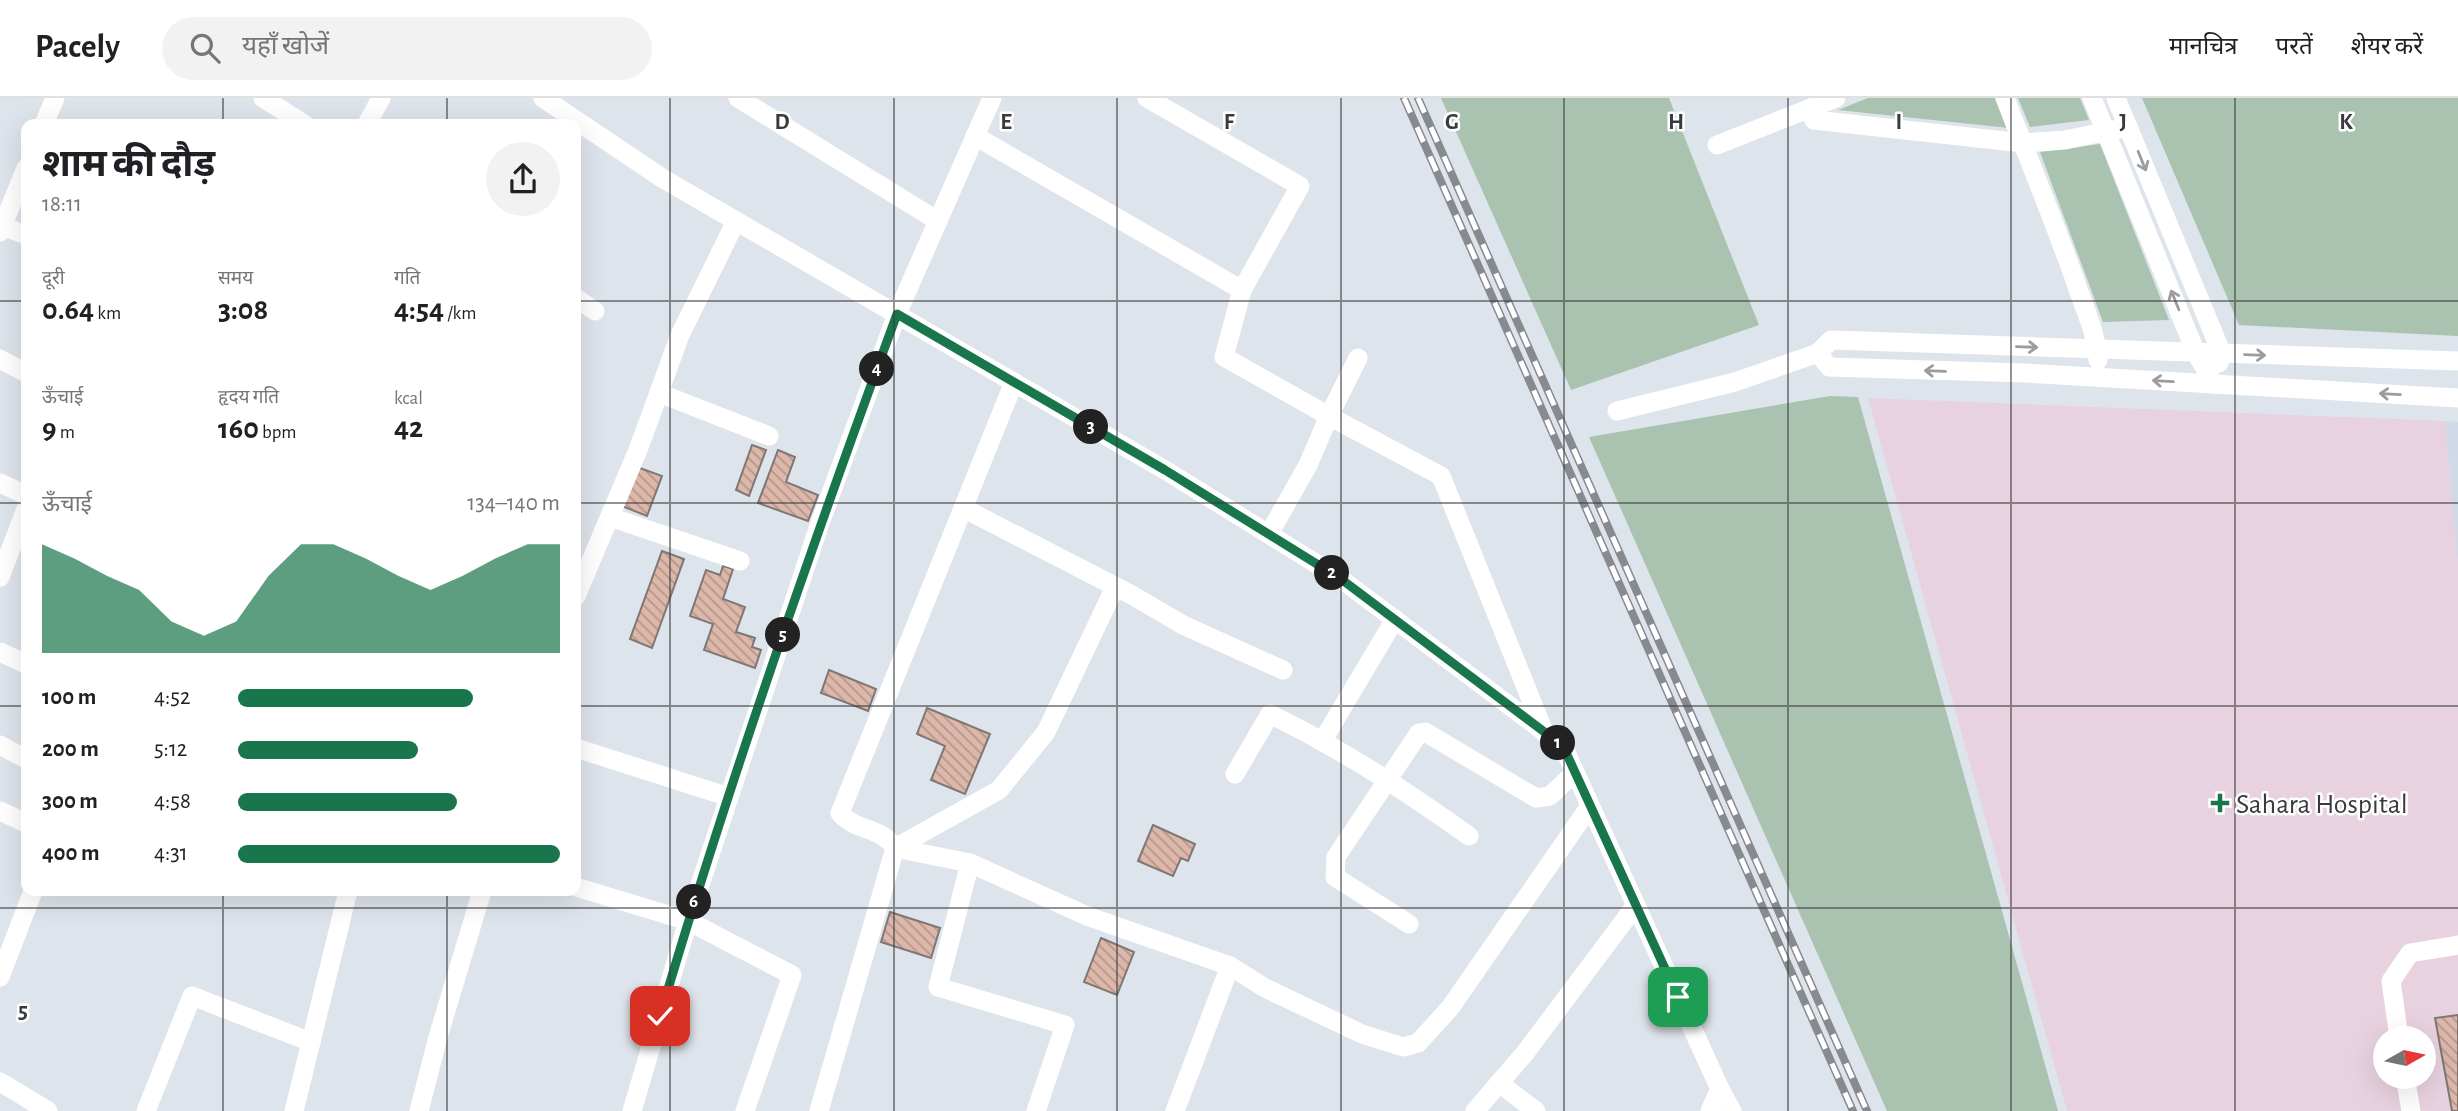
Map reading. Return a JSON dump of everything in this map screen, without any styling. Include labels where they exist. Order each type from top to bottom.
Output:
[{"type":"street","points":[[46,119],[55,98]]},
{"type":"street","points":[[263,98],[296,119]]},
{"type":"street","points":[[370,119],[381,98]]},
{"type":"street","points":[[738,98],[938,221]]},
{"type":"street","points":[[632,1111],[688,921],[820,523],[897,314],[992,98]]},
{"type":"street","points":[[1147,98],[1300,186],[1242,290],[1224,357],[1441,476],[1545,733]]},
{"type":"street","points":[[1717,145],[1836,98]]},
{"type":"street","points":[[2005,98],[2057,230],[2097,350],[2099,378]]},
{"type":"street","points":[[2092,98],[2196,353],[2214,384]]},
{"type":"street","points":[[2116,98],[2222,354],[2214,384]]},
{"type":"street","points":[[547,99],[576,119]]},
{"type":"street","points":[[1809,109],[1814,120],[2022,143],[2065,140],[2128,127]]},
{"type":"street","points":[[581,122],[662,178],[1165,470],[1341,579],[1563,746],[1732,1111]]},
{"type":"street","points":[[975,136],[1242,290]]},
{"type":"street","points":[[21,180],[1,228],[21,234]]},
{"type":"street","points":[[581,584],[680,335],[736,221]]},
{"type":"street","points":[[581,301],[595,311]]},
{"type":"street","points":[[1617,411],[1735,382],[1818,353],[1831,340],[2458,361]]},
{"type":"street","points":[[1818,353],[1829,367],[2099,378],[2458,398]]},
{"type":"street","points":[[1269,534],[1308,465],[1357,358]]},
{"type":"street","points":[[0,359],[21,370]]},
{"type":"street","points":[[1014,382],[840,813],[845,819],[885,835],[895,848],[970,863],[1087,916],[1230,966],[1265,988],[1362,1034],[1403,1047],[1418,1043],[1450,1008],[1590,806]]},
{"type":"street","points":[[659,393],[769,436]]},
{"type":"street","points":[[0,483],[21,493]]},
{"type":"street","points":[[963,508],[1183,625],[1283,670]]},
{"type":"street","points":[[610,517],[740,561]]},
{"type":"street","points":[[0,577],[21,522]]},
{"type":"street","points":[[819,1111],[895,848],[999,790],[1046,732],[1115,587]]},
{"type":"street","points":[[1323,740],[1395,620]]},
{"type":"street","points":[[0,652],[21,662]]},
{"type":"street","points":[[1235,775],[1270,714],[1323,740],[1388,779],[1469,836]]},
{"type":"street","points":[[1409,924],[1335,877],[1336,857],[1419,733],[1425,733],[1536,798],[1550,796],[1575,772]]},
{"type":"street","points":[[0,746],[21,756]]},
{"type":"street","points":[[581,750],[729,797]]},
{"type":"street","points":[[0,811],[21,821]]},
{"type":"street","points":[[970,863],[938,987],[1065,1025],[1036,1111]]},
{"type":"street","points":[[581,889],[688,921],[792,975],[745,1111]]},
{"type":"street","points":[[0,977],[31,896]]},
{"type":"street","points":[[294,1111],[347,896]]},
{"type":"street","points":[[419,1111],[480,896]]},
{"type":"street","points":[[1475,1111],[1525,1052],[1636,905]]},
{"type":"street","points":[[2397,1026],[2390,981],[2410,953],[2458,945]]},
{"type":"street","points":[[1175,1111],[1230,966]]},
{"type":"street","points":[[146,1111],[192,996],[311,1042]]},
{"type":"street","points":[[0,1082],[48,1111]]},
{"type":"street","points":[[1499,1083],[1536,1111]]},
{"type":"street","points":[[1710,1111],[1720,1088]]},
{"type":"street","points":[[2407,1089],[2411,1111]]},
{"type":"shaded area","name":"Sahara Hospital","points":[[1868,398],[2445,421],[2458,567],[2458,1111],[2067,1111]]},
{"type":"shaded area","points":[[2445,421],[2458,422],[2458,567]]},
{"type":"green space","points":[[1441,98],[1669,98],[1759,325],[1571,390]]},
{"type":"green space","points":[[1868,98],[1995,98],[2009,128],[1838,110]]},
{"type":"green space","points":[[2018,98],[2080,98],[2089,120],[2030,127]]},
{"type":"green space","points":[[2142,98],[2458,98],[2458,336],[2239,325]]},
{"type":"green space","points":[[2100,144],[2169,320],[2103,322],[2040,152]]},
{"type":"green space","points":[[1830,396],[1858,397],[2058,1111],[1887,1111],[1589,437]]},
{"type":"building","points":[[752,445],[766,450],[749,496],[736,490]]},
{"type":"building","points":[[778,450],[795,457],[786,482],[818,495],[808,521],[758,503]]},
{"type":"building","points":[[637,467],[662,476],[647,516],[622,506]]},
{"type":"building","points":[[662,551],[684,559],[652,648],[630,639]]},
{"type":"building","points":[[723,566],[733,569],[723,599],[745,607],[736,632],[755,638],[752,647],[761,650],[755,668],[704,650],[713,624],[690,616],[706,570],[720,575]]},
{"type":"building","points":[[829,670],[876,689],[868,711],[821,693]]},
{"type":"building","points":[[927,708],[990,734],[965,794],[931,780],[945,746],[917,734]]},
{"type":"building","points":[[1153,825],[1195,844],[1188,861],[1181,858],[1173,876],[1138,861]]},
{"type":"building","points":[[890,912],[940,928],[931,958],[881,942]]},
{"type":"building","points":[[1101,938],[1134,952],[1117,995],[1084,982]]},
{"type":"building","points":[[2458,1015],[2458,1111],[2452,1111],[2435,1018]]},
{"type":"railway","points":[[1404,98],[1853,1111]]},
{"type":"railway","points":[[1418,98],[1867,1111]]},
{"type":"place","name":"Sahara Hospital","points":[[2220,803]]},
{"type":"route","points":[[660,1016],[688,921],[820,523],[897,314],[1165,470],[1341,579],[1563,746],[1678,997]]}]
